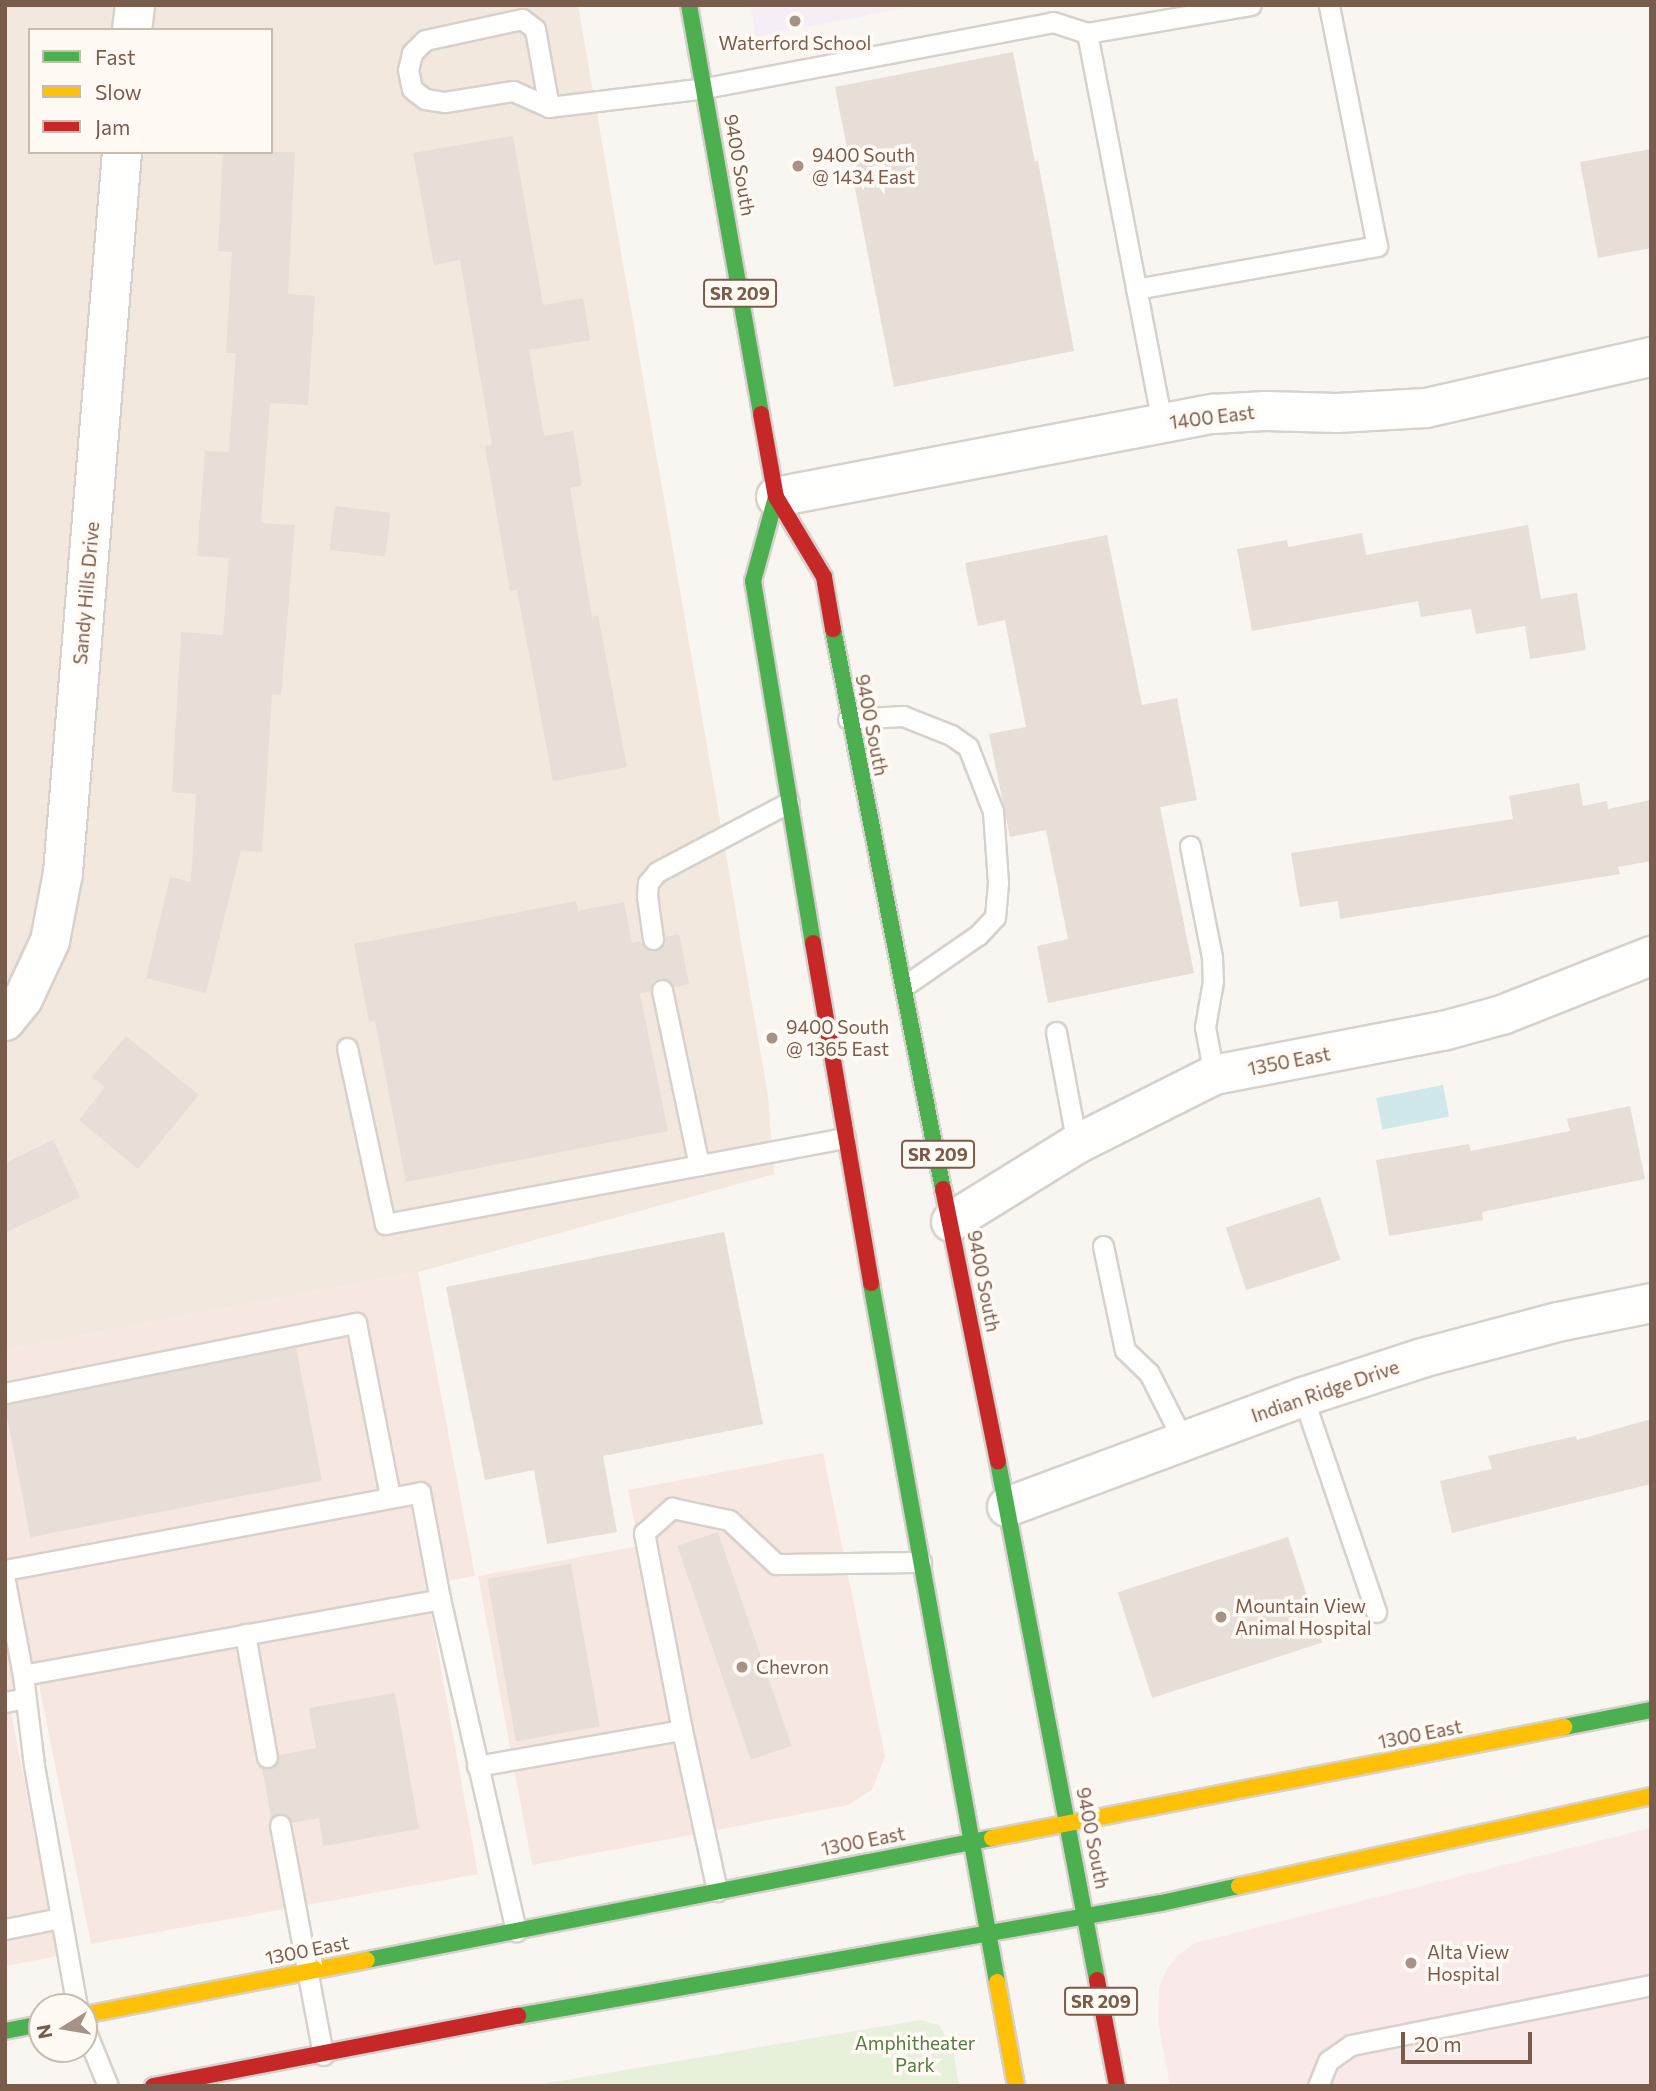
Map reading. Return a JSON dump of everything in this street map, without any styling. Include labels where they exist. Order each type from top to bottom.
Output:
[{"type":"main road","name":"9400 South","points":[[689,5],[776,497],[824,576],[848,719],[951,1222],[1117,2086]]},
{"type":"main road","name":"9400 South","points":[[776,497],[753,581],[845,1138],[1016,2086]]},
{"type":"main road","name":"1300 East","points":[[98,2012],[1651,1710]]},
{"type":"main road","points":[[153,2086],[565,2008],[1161,1903],[1651,1796]]},
{"type":"main road","points":[[5,2031],[28,2027]]},
{"type":"street","points":[[132,28],[135,5]]},
{"type":"street","name":"Sandy Hills Drive","points":[[5,1021],[23,999],[50,942],[63,873],[122,154]]},
{"type":"street","name":"1400 East","points":[[776,497],[1213,414],[1266,411],[1337,413],[1426,408],[1651,358]]},
{"type":"street","name":"1350 East","points":[[951,1222],[1077,1144],[1214,1075],[1443,1031],[1502,1016],[1651,956]]},
{"type":"street","name":"Indian Ridge Drive","points":[[1007,1507],[1303,1397],[1422,1359],[1558,1322],[1651,1303]]},
{"type":"lane","points":[[549,107],[535,29],[522,19],[425,40],[412,53],[408,70],[412,89],[425,99],[445,102],[513,91],[549,107],[705,88],[1053,22],[1087,33],[1251,5]]},
{"type":"lane","points":[[1136,289],[1377,246],[1329,5]]},
{"type":"lane","points":[[1087,33],[1162,422]]},
{"type":"lane","points":[[848,719],[903,716],[951,735],[968,747],[993,811],[998,883],[995,916],[978,935],[904,986]]},
{"type":"lane","points":[[653,939],[647,896],[648,883],[657,872],[789,802]]},
{"type":"lane","points":[[1190,846],[1212,957],[1213,981],[1205,1027],[1214,1075]]},
{"type":"lane","points":[[662,990],[699,1165]]},
{"type":"lane","points":[[1056,1032],[1077,1144]]},
{"type":"lane","points":[[347,1048],[385,1224],[845,1138]]},
{"type":"lane","points":[[1102,1246],[1125,1350],[1149,1373],[1183,1440]]},
{"type":"lane","points":[[5,1393],[356,1323],[390,1497]]},
{"type":"lane","points":[[1303,1397],[1376,1612]]},
{"type":"lane","points":[[5,1570],[419,1492],[440,1599],[516,1931]]},
{"type":"lane","points":[[717,1891],[682,1730],[644,1533],[672,1508],[729,1520],[776,1564],[921,1562]]},
{"type":"lane","points":[[5,1581],[19,1685],[74,1993]]},
{"type":"lane","points":[[5,1702],[19,1685],[245,1634],[440,1599]]},
{"type":"lane","points":[[245,1634],[267,1757]]},
{"type":"lane","points":[[477,1766],[682,1730]]},
{"type":"lane","points":[[280,1825],[323,2055]]},
{"type":"lane","points":[[5,1929],[60,1918]]},
{"type":"lane","points":[[1318,2086],[1328,2061],[1351,2045],[1651,1985]]},
{"type":"lane","points":[[98,2061],[108,2086]]},
{"type":"shaded area","points":[[5,5],[578,5],[768,1096],[774,1174],[418,1272],[5,1350]]},
{"type":"shaded area","name":"Waterford School","points":[[750,5],[920,5],[756,37]]},
{"type":"shaded area","points":[[418,1272],[475,1576],[426,1585],[478,1874],[91,1944],[39,1685],[5,1691],[5,1350]]},
{"type":"shaded area","points":[[823,1453],[885,1756],[872,1790],[848,1805],[532,1865],[478,1576],[639,1546],[628,1490]]},
{"type":"shaded area","points":[[8,1696],[58,1956],[5,1966],[5,1697]]},
{"type":"shaded area","name":"Alta View Hospital","points":[[1651,1828],[1651,2086],[1170,2086],[1158,2021],[1159,1987],[1166,1971],[1178,1955],[1195,1943]]},
{"type":"green space","name":"Amphitheater Park","points":[[921,2020],[939,2025],[953,2049],[959,2086],[530,2086]]},
{"type":"water","points":[[1443,1085],[1449,1116],[1382,1129],[1376,1098]]},
{"type":"building","points":[[1013,52],[1035,162],[1038,161],[1074,351],[894,387],[835,87]]},
{"type":"building","points":[[513,136],[543,305],[583,298],[590,340],[529,350],[544,436],[573,431],[582,485],[570,488],[592,617],[598,615],[627,767],[553,781],[517,590],[510,591],[485,446],[492,445],[460,260],[434,265],[413,153]]},
{"type":"building","points":[[1651,149],[1651,248],[1598,258],[1580,162]]},
{"type":"building","points":[[295,152],[288,294],[315,296],[308,405],[270,403],[261,523],[295,525],[281,695],[272,694],[262,852],[241,850],[206,993],[146,978],[170,877],[191,882],[196,794],[172,792],[181,632],[223,635],[229,558],[197,556],[205,451],[229,452],[236,353],[226,353],[232,252],[218,251],[223,154]]},
{"type":"building","points":[[335,506],[391,513],[385,556],[330,550]]},
{"type":"building","points":[[1528,525],[1541,599],[1577,593],[1586,650],[1530,659],[1525,626],[1476,634],[1471,609],[1421,617],[1418,601],[1252,631],[1237,549],[1287,540],[1288,547],[1362,533],[1366,555]]},
{"type":"building","points":[[1107,535],[1142,705],[1177,698],[1197,800],[1160,807],[1194,973],[1048,1003],[1037,946],[1068,939],[1046,830],[1010,837],[989,734],[1026,727],[1005,620],[978,626],[965,563]]},
{"type":"building","points":[[1579,783],[1583,806],[1607,801],[1608,809],[1651,800],[1651,861],[1618,867],[1620,874],[1340,919],[1338,901],[1300,907],[1291,853],[1513,819],[1509,796]]},
{"type":"building","points":[[576,901],[578,911],[624,902],[632,943],[641,941],[649,951],[661,948],[665,937],[679,934],[689,984],[674,987],[671,981],[660,978],[653,981],[650,992],[640,994],[668,1131],[406,1182],[375,1021],[369,1022],[354,944]]},
{"type":"building","points":[[126,1036],[199,1095],[138,1169],[79,1120],[105,1087],[92,1077]]},
{"type":"building","points":[[1630,1106],[1645,1179],[1482,1212],[1483,1220],[1389,1236],[1376,1160],[1469,1144],[1471,1151],[1570,1131],[1567,1119]]},
{"type":"building","points":[[53,1140],[80,1197],[5,1233],[5,1163]]},
{"type":"building","points":[[1320,1197],[1340,1260],[1246,1290],[1226,1228]]},
{"type":"building","points":[[724,1232],[763,1424],[603,1456],[617,1532],[547,1544],[534,1470],[485,1480],[446,1287]]},
{"type":"building","points":[[296,1347],[322,1481],[30,1537],[5,1404]]},
{"type":"building","points":[[1651,1419],[1651,1484],[1452,1533],[1440,1481],[1492,1469],[1488,1456],[1576,1436],[1577,1440]]},
{"type":"building","points":[[718,1532],[792,1746],[751,1760],[677,1546]]},
{"type":"building","name":"Mountain View Animal Hospital","points":[[1288,1537],[1322,1643],[1152,1698],[1118,1592]]},
{"type":"building","points":[[571,1564],[600,1726],[516,1741],[487,1579]]},
{"type":"building","points":[[395,1693],[419,1829],[323,1846],[319,1818],[292,1823],[283,1813],[271,1817],[262,1768],[274,1767],[279,1755],[316,1748],[309,1708]]},
{"type":"traffic: fast","points":[[689,5],[761,414]]},
{"type":"traffic: fast","points":[[776,497],[753,581],[813,943]]},
{"type":"traffic: fast","points":[[833,629],[943,1189]]},
{"type":"traffic: fast","points":[[871,1283],[997,1982]]},
{"type":"traffic: fast","points":[[998,1462],[1097,1980]]},
{"type":"traffic: fast","points":[[1564,1727],[1651,1710]]},
{"type":"traffic: fast","points":[[367,1960],[992,1838]]},
{"type":"traffic: fast","points":[[518,2016],[1161,1903],[1239,1886]]},
{"type":"traffic: fast","points":[[5,2031],[28,2027]]},
{"type":"traffic: slow","points":[[992,1838],[1564,1727]]},
{"type":"traffic: slow","points":[[1239,1886],[1651,1796]]},
{"type":"traffic: slow","points":[[98,2012],[367,1960]]},
{"type":"traffic: slow","points":[[997,1982],[1016,2086]]},
{"type":"traffic: jam","points":[[761,414],[776,497],[824,577],[833,629]]},
{"type":"traffic: jam","points":[[813,943],[871,1283]]},
{"type":"traffic: jam","points":[[943,1189],[998,1462]]},
{"type":"traffic: jam","points":[[1097,1980],[1117,2086]]},
{"type":"traffic: jam","points":[[153,2086],[518,2016]]},
{"type":"place","name":"Waterford School","points":[[795,21]]},
{"type":"place","name":"9400 South @ 1434 East","points":[[798,166]]},
{"type":"place","name":"9400 South @ 1365 East","points":[[772,1038]]},
{"type":"place","name":"Mountain View Animal Hospital","points":[[1221,1617]]},
{"type":"place","name":"Chevron","points":[[742,1667]]},
{"type":"place","name":"Alta View Hospital","points":[[1411,1963]]}]
